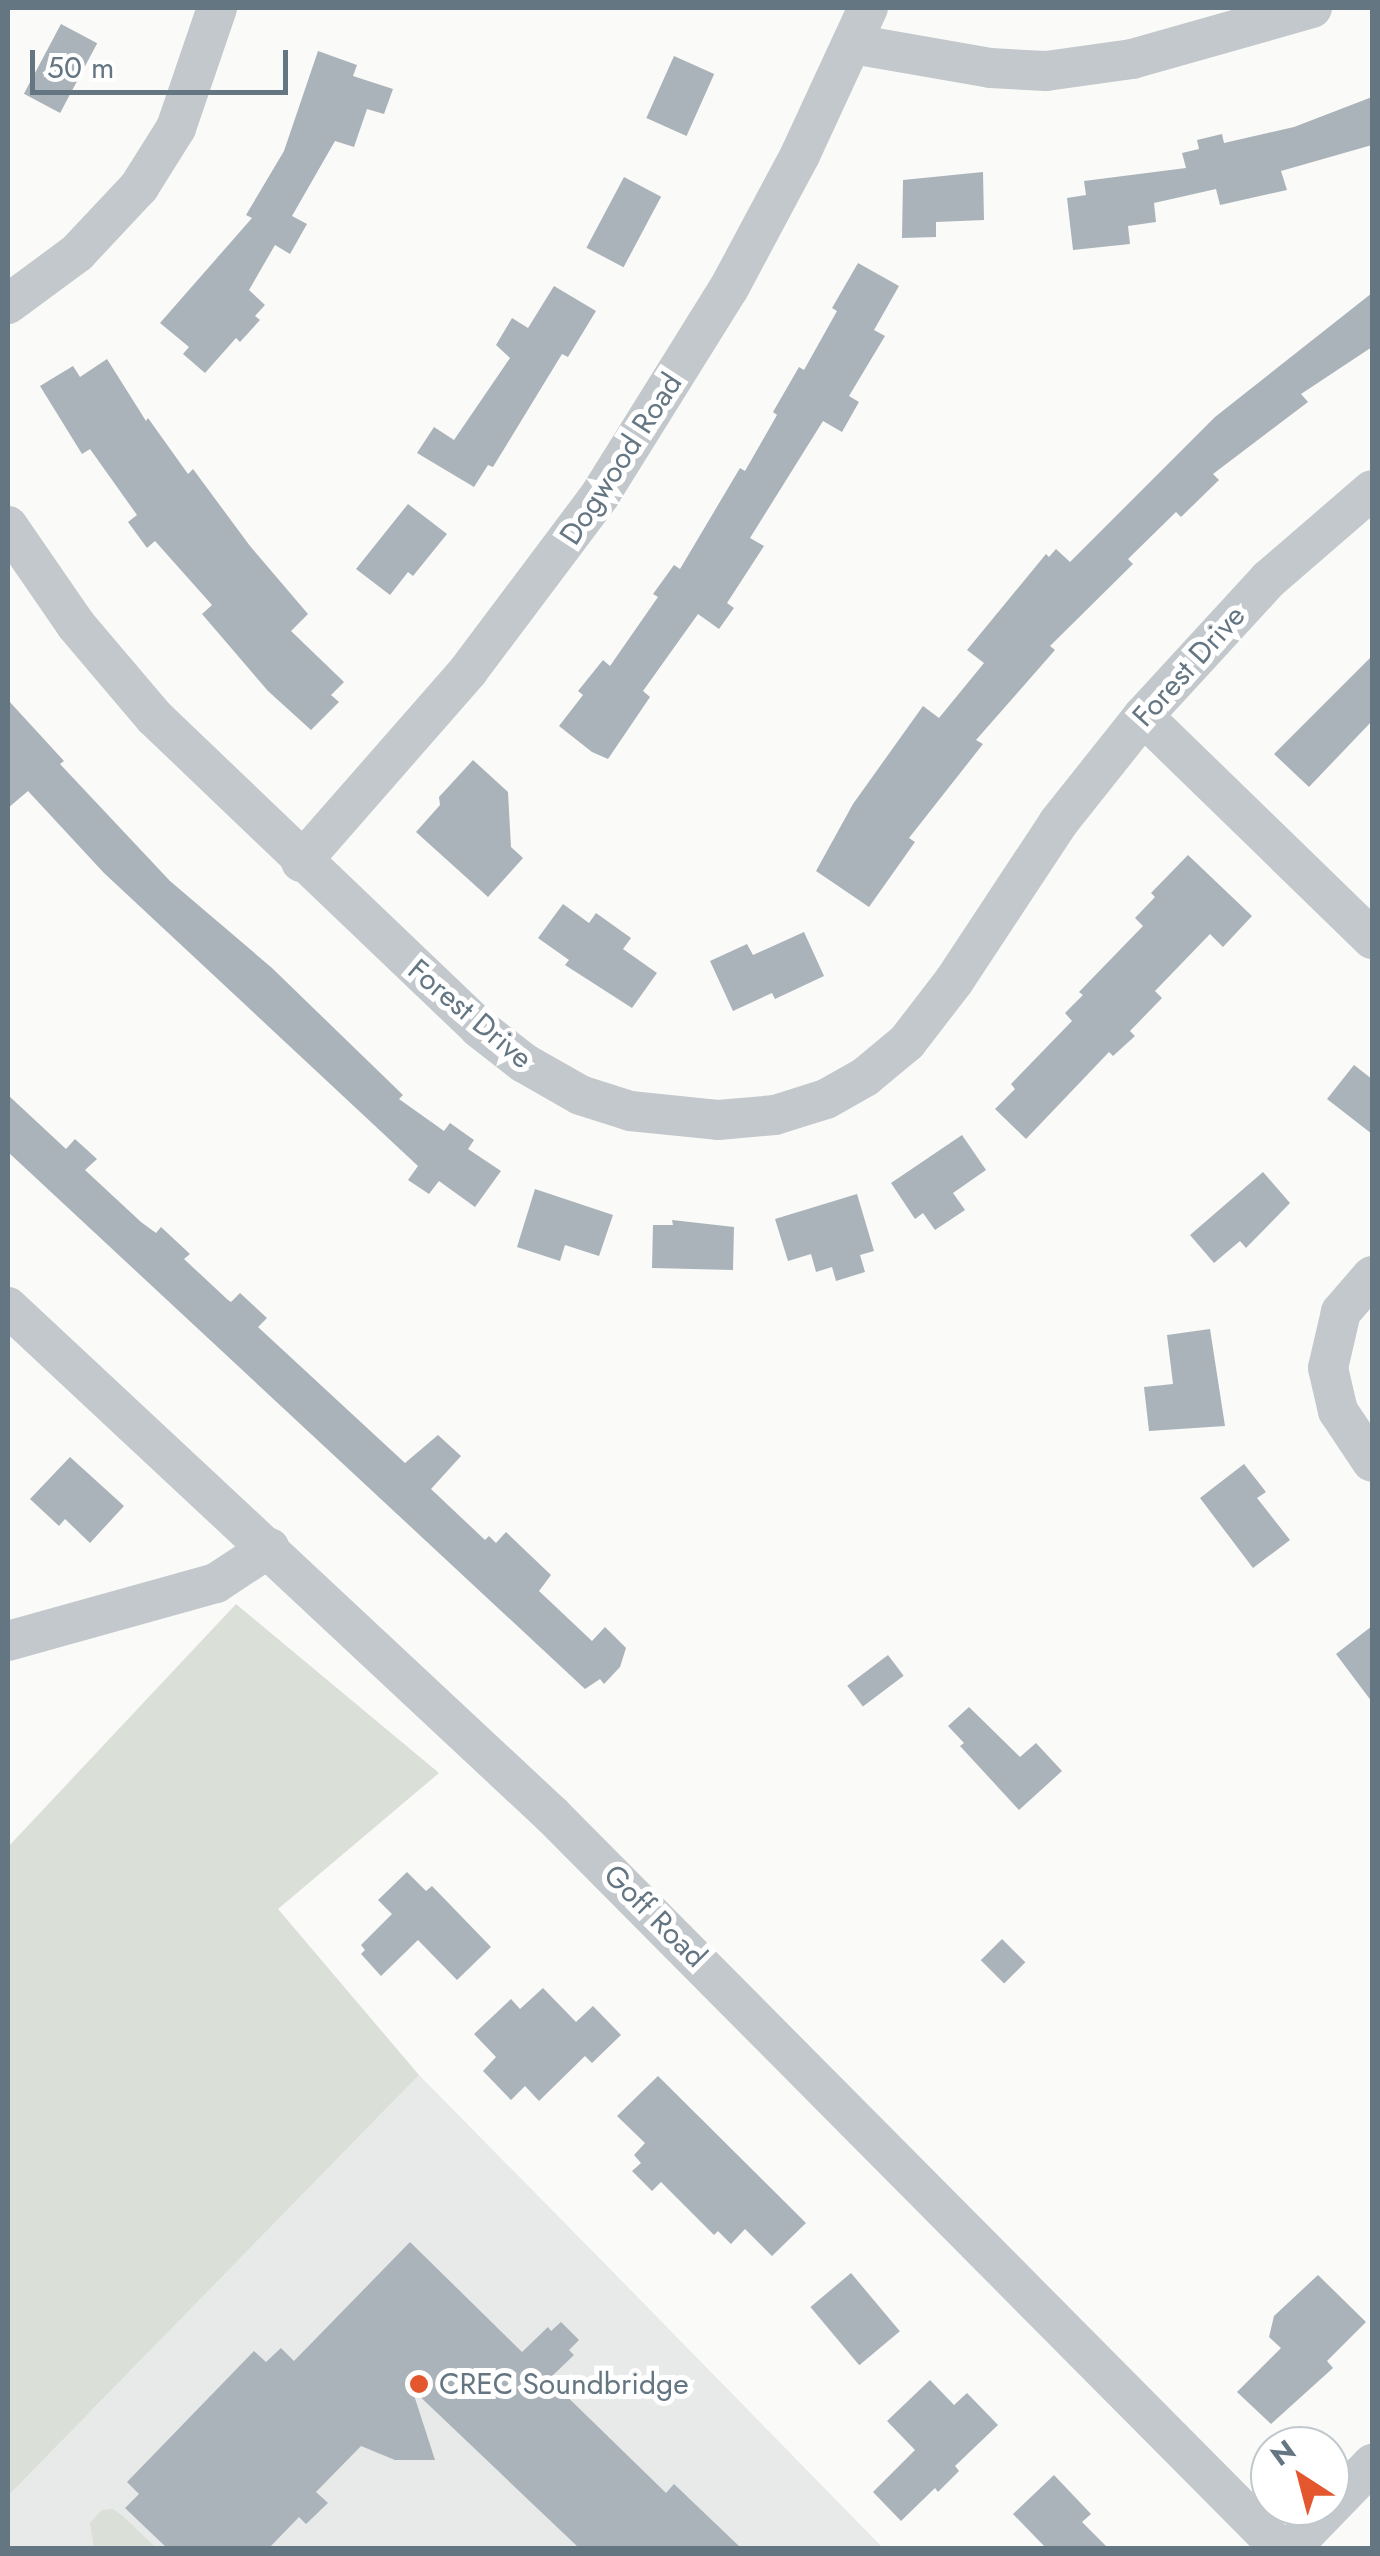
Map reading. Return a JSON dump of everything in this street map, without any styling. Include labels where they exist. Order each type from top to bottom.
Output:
[{"type":"street","points":[[8,304],[77,253],[139,187],[176,128],[217,8]]},
{"type":"street","points":[[860,26],[990,68],[1046,71],[1132,59],[1312,8]]},
{"type":"street","name":"Dogwood Road","points":[[301,862],[468,671],[600,496],[729,288],[860,26]]},
{"type":"street","name":"Forest Drive","points":[[8,526],[76,624],[154,718],[301,862],[480,1028],[558,1084],[630,1111],[718,1120],[775,1115],[846,1089],[908,1042],[954,981],[1058,823],[1143,716],[1269,579],[1372,490]]},
{"type":"street","points":[[1143,716],[1372,939]]},
{"type":"street","points":[[1372,1276],[1341,1312],[1328,1368],[1338,1411],[1372,1462]]},
{"type":"street","name":"Goff Road","points":[[8,1307],[269,1548],[670,1930],[1280,2548]]},
{"type":"street","points":[[8,1641],[216,1582],[269,1548]]},
{"type":"street","points":[[1291,2548],[1372,2464]]},
{"type":"shaded area","points":[[236,1604],[439,1773],[278,1909],[419,2075],[8,2496],[8,1847]]},
{"type":"shaded area","name":"CREC Soundbridge","points":[[419,2075],[883,2548],[8,2548],[8,2496]]},
{"type":"shaded area","points":[[113,2509],[156,2548],[94,2548],[90,2523],[102,2510]]},
{"type":"building","points":[[61,24],[97,43],[60,113],[24,94]]},
{"type":"building","points":[[318,51],[357,65],[353,76],[393,89],[384,114],[367,109],[354,147],[335,141],[292,216],[307,224],[290,254],[275,245],[249,290],[265,305],[255,316],[260,320],[240,342],[236,338],[205,373],[183,354],[189,347],[160,323],[252,218],[246,215],[284,151]]},
{"type":"building","points":[[674,56],[714,74],[687,136],[646,118]]},
{"type":"building","points":[[1372,97],[1372,145],[1281,171],[1287,190],[1220,205],[1216,189],[1154,203],[1156,222],[1128,226],[1130,244],[1073,250],[1067,198],[1086,195],[1084,181],[1186,168],[1182,153],[1199,149],[1197,140],[1222,134],[1224,143],[1294,127]]},
{"type":"building","points":[[983,172],[984,220],[936,222],[936,237],[902,238],[903,180]]},
{"type":"building","points":[[624,177],[661,197],[624,267],[586,248]]},
{"type":"building","points":[[858,263],[899,286],[874,330],[885,336],[849,396],[859,402],[842,432],[823,421],[750,538],[764,546],[727,603],[734,608],[719,629],[698,614],[643,691],[650,697],[608,759],[592,752],[559,726],[583,695],[578,691],[603,660],[610,666],[658,597],[653,594],[674,565],[680,569],[740,468],[745,471],[777,415],[773,412],[799,367],[804,370],[837,311],[832,308]]},
{"type":"building","points":[[554,286],[596,311],[568,357],[562,354],[493,467],[488,465],[474,487],[417,453],[434,427],[454,440],[510,358],[496,345],[512,318],[528,328]]},
{"type":"building","points":[[1372,293],[1372,347],[1301,394],[1308,402],[1213,474],[1219,480],[1181,517],[1176,512],[1128,559],[1133,564],[1050,646],[1055,650],[976,740],[983,744],[909,838],[915,842],[869,907],[816,871],[853,804],[923,706],[939,718],[984,663],[967,650],[1046,554],[1049,557],[1056,549],[1070,562],[1215,417]]},
{"type":"building","points":[[107,359],[146,421],[148,418],[188,474],[193,469],[250,546],[308,614],[291,631],[344,682],[331,695],[339,702],[311,730],[268,691],[202,614],[212,605],[155,541],[147,548],[128,522],[137,515],[90,449],[82,454],[40,386],[73,366],[80,377]]},
{"type":"building","points":[[408,504],[447,534],[413,576],[408,572],[390,595],[356,569]]},
{"type":"building","points":[[1372,656],[1372,721],[1309,787],[1274,754]]},
{"type":"building","points":[[8,700],[64,761],[60,764],[170,881],[272,968],[403,1095],[399,1099],[444,1131],[450,1123],[474,1140],[468,1149],[501,1171],[475,1207],[439,1181],[429,1194],[408,1180],[418,1166],[104,873],[28,791],[8,808]]},
{"type":"building","points":[[473,760],[508,792],[511,847],[523,858],[488,897],[416,832],[440,805],[439,797]]},
{"type":"building","points":[[1188,855],[1252,916],[1223,947],[1210,934],[1155,991],[1162,998],[1130,1031],[1135,1036],[1113,1056],[1109,1052],[1026,1139],[995,1109],[1015,1089],[1011,1084],[1072,1021],[1065,1013],[1083,995],[1079,992],[1143,926],[1135,918],[1155,897],[1151,893]]},
{"type":"building","points":[[563,904],[589,923],[596,913],[631,938],[623,949],[657,973],[632,1008],[565,965],[569,960],[538,938]]},
{"type":"building","points":[[804,932],[824,976],[775,999],[772,993],[733,1011],[710,961],[747,944],[753,955]]},
{"type":"building","points":[[1354,1065],[1372,1079],[1372,1134],[1327,1099]]},
{"type":"building","points":[[8,1095],[66,1149],[75,1139],[97,1159],[85,1170],[141,1222],[156,1233],[161,1227],[190,1254],[184,1259],[228,1300],[231,1302],[240,1293],[267,1318],[258,1327],[405,1463],[438,1435],[461,1456],[431,1489],[485,1540],[489,1536],[496,1543],[506,1532],[551,1575],[539,1591],[592,1641],[605,1627],[626,1648],[620,1667],[604,1684],[600,1679],[585,1689],[8,1152]]},
{"type":"building","points":[[962,1135],[986,1170],[953,1193],[965,1210],[935,1230],[923,1213],[915,1219],[891,1183]]},
{"type":"building","points":[[1263,1172],[1290,1203],[1246,1248],[1240,1241],[1214,1263],[1190,1235]]},
{"type":"building","points":[[535,1189],[613,1215],[599,1256],[565,1245],[560,1261],[517,1247]]},
{"type":"building","points":[[857,1194],[874,1251],[860,1255],[865,1272],[836,1281],[832,1267],[816,1272],[811,1254],[788,1261],[775,1219]]},
{"type":"building","points":[[672,1220],[734,1227],[733,1270],[652,1268],[653,1225],[673,1225]]},
{"type":"building","points":[[1210,1329],[1225,1426],[1149,1431],[1144,1387],[1173,1384],[1167,1335]]},
{"type":"building","points":[[70,1457],[124,1506],[90,1543],[65,1519],[59,1526],[30,1499]]},
{"type":"building","points":[[1244,1464],[1266,1492],[1257,1498],[1290,1540],[1253,1568],[1200,1498]]},
{"type":"building","points":[[1372,1626],[1372,1702],[1336,1654]]},
{"type":"building","points":[[888,1655],[904,1676],[863,1706],[847,1686]]},
{"type":"building","points":[[969,1707],[1020,1757],[1036,1743],[1062,1771],[1019,1810],[960,1746],[964,1743],[948,1726]]},
{"type":"building","points":[[407,1872],[426,1891],[432,1886],[491,1947],[457,1980],[418,1940],[381,1976],[361,1954],[365,1950],[361,1945],[392,1914],[378,1900]]},
{"type":"building","points":[[1002,1939],[1025,1962],[1004,1984],[981,1960]]},
{"type":"building","points":[[543,1988],[576,2022],[593,2006],[621,2035],[592,2063],[585,2056],[539,2101],[525,2086],[511,2100],[483,2071],[496,2057],[474,2034],[511,1999],[520,2009]]},
{"type":"building","points":[[658,2076],[806,2223],[772,2256],[745,2229],[731,2244],[718,2231],[714,2235],[661,2182],[652,2191],[632,2171],[641,2163],[634,2155],[645,2143],[617,2116]]},
{"type":"building","points":[[410,2242],[522,2352],[548,2327],[551,2331],[561,2322],[579,2340],[569,2350],[574,2355],[549,2379],[666,2493],[674,2484],[741,2548],[579,2548],[412,2389],[435,2460],[395,2460],[361,2446],[316,2492],[328,2503],[306,2524],[299,2517],[269,2548],[167,2548],[125,2508],[139,2494],[127,2482],[254,2351],[266,2362],[281,2348],[294,2361]]},
{"type":"building","points":[[851,2273],[900,2331],[859,2365],[810,2307]]},
{"type":"building","points":[[1318,2275],[1366,2322],[1327,2361],[1333,2368],[1271,2424],[1237,2392],[1281,2348],[1269,2337],[1274,2316]]},
{"type":"building","points":[[930,2380],[954,2405],[967,2393],[998,2425],[955,2466],[959,2471],[938,2492],[935,2488],[901,2521],[873,2492],[915,2450],[887,2421]]},
{"type":"building","points":[[1054,2475],[1091,2514],[1082,2522],[1108,2548],[1046,2548],[1013,2514]]},
{"type":"place","name":"CREC Soundbridge","points":[[419,2384]]}]
